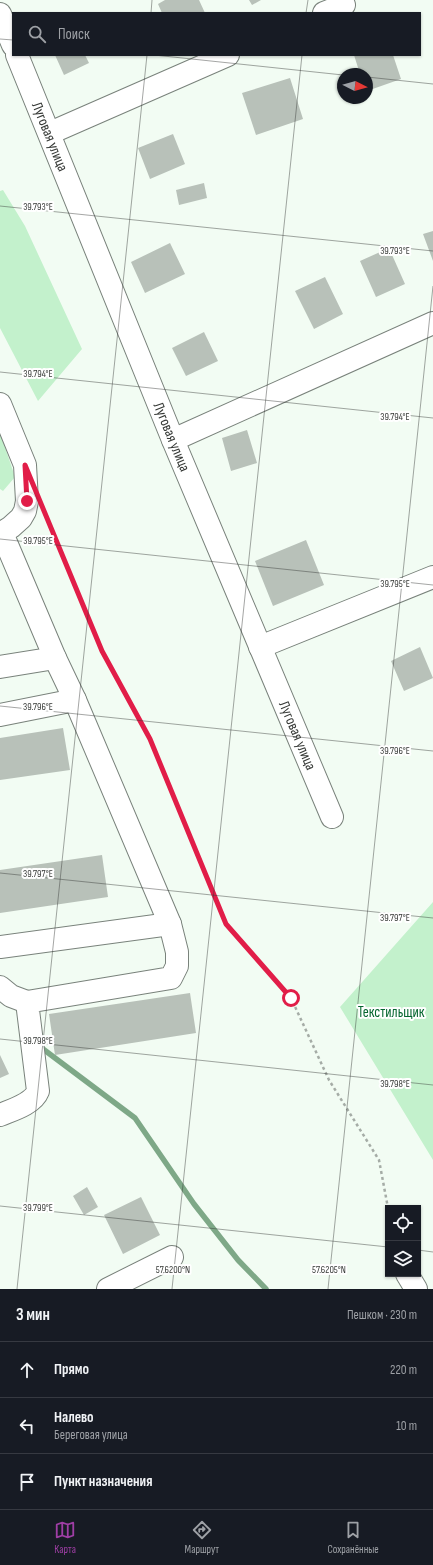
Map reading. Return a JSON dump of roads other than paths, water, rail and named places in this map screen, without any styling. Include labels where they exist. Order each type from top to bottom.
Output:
[{"type":"street","points":[[0,14],[12,43]]},
{"type":"street","name":"Луговая улица","points":[[17,56],[50,133],[173,440],[332,816]]},
{"type":"street","points":[[50,133],[226,56]]},
{"type":"street","points":[[173,440],[433,323]]},
{"type":"street","points":[[0,404],[25,465],[27,501],[21,518],[1,534],[75,700],[170,924],[177,952],[177,966],[171,978],[27,1002],[11,996],[0,987]]},
{"type":"street","points":[[260,647],[433,577]]},
{"type":"street","points":[[0,667],[55,658]]},
{"type":"street","points":[[0,715],[75,700]]},
{"type":"street","points":[[0,947],[170,924]]},
{"type":"street","points":[[0,1115],[32,1100],[38,1091],[27,1002]]},
{"type":"street","points":[[108,1289],[172,1257]]},
{"type":"street","points":[[409,1277],[416,1289]]},
{"type":"waterway","points":[[39,1046],[135,1118],[194,1204],[238,1260],[266,1289]]},
{"type":"park label","name":"Текстильщик","points":[[391,1012]]}]
